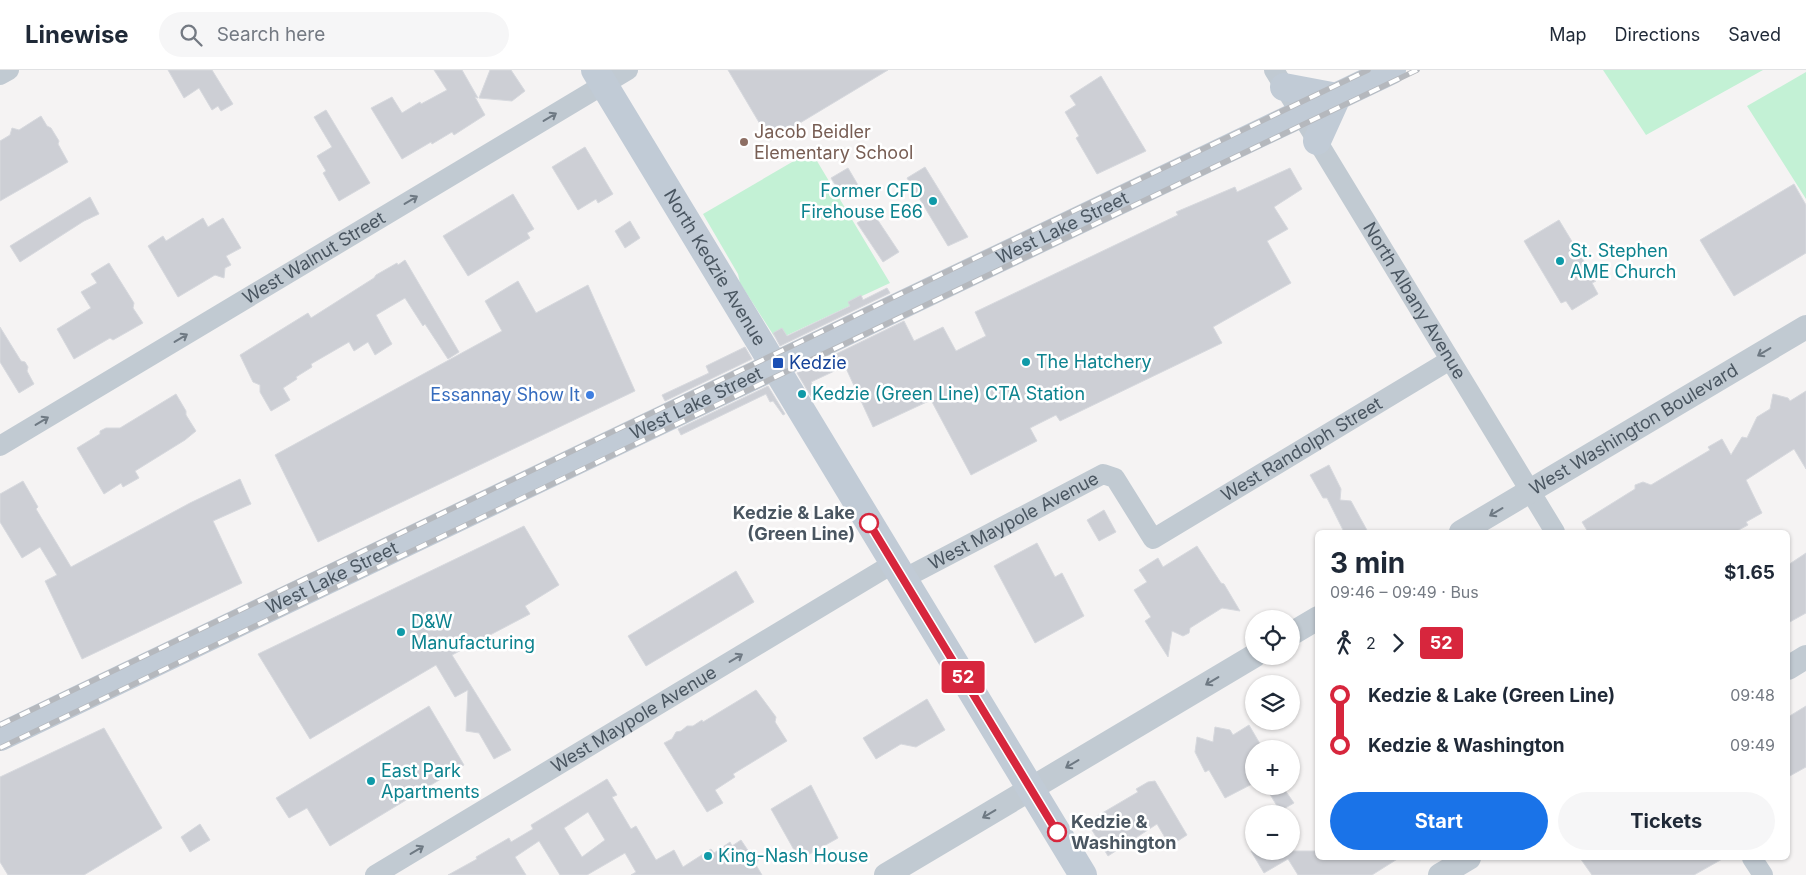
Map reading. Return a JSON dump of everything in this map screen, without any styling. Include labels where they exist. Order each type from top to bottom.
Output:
[{"type":"main road","name":"West Lake Street","points":[[0,737],[1392,70]]},
{"type":"main road","name":"North Kedzie Avenue","points":[[600,77],[1083,875]]},
{"type":"main road","points":[[1279,79],[1337,96],[1317,141]]},
{"type":"street","points":[[0,76],[9,70]]},
{"type":"street","name":"West Walnut Street","points":[[0,446],[600,77],[628,70]]},
{"type":"street","name":"North Albany Avenue","points":[[1279,79],[1554,530]]},
{"type":"street","name":"West Washington Boulevard","points":[[1464,530],[1806,327]]},
{"type":"street","name":"West Randolph Street","points":[[1152,539],[1450,360]]},
{"type":"street","name":"West Maypole Avenue","points":[[375,875],[899,571],[1103,474],[1115,478],[1152,539]]},
{"type":"street","points":[[1300,629],[1315,620]]},
{"type":"street","points":[[1790,667],[1806,657]]},
{"type":"street","points":[[886,875],[1245,661]]},
{"type":"street","points":[[1440,875],[1466,860]]},
{"type":"street","points":[[1753,860],[1763,875]]},
{"type":"green space","points":[[1603,70],[1763,70],[1646,135]]},
{"type":"green space","points":[[1806,72],[1806,199],[1747,106]]},
{"type":"green space","points":[[811,151],[890,283],[862,296],[860,301],[779,339],[774,336],[740,283],[738,274],[703,214]]},
{"type":"building","points":[[168,70],[212,70],[233,104],[221,111],[218,106],[212,110],[199,88],[184,98]]},
{"type":"building","points":[[434,70],[462,70],[478,98],[475,97],[485,115],[454,135],[452,132],[402,159],[371,108],[392,97],[402,113],[420,102],[421,104],[447,90]]},
{"type":"building","points":[[490,70],[511,70],[525,91],[512,101],[479,98]]},
{"type":"building","points":[[728,70],[888,70],[770,141]]},
{"type":"building","points":[[1101,76],[1146,151],[1097,174],[1076,138],[1079,136],[1065,112],[1076,105],[1070,96]]},
{"type":"building","points":[[326,110],[370,183],[339,201],[323,173],[326,171],[317,156],[332,147],[314,117]]},
{"type":"building","points":[[41,116],[59,141],[58,144],[68,162],[0,201],[0,141],[10,135],[12,128],[19,130]]},
{"type":"building","points":[[585,147],[613,194],[598,203],[596,199],[578,210],[552,167]]},
{"type":"building","name":"Former CFD Firehouse E66","points":[[925,167],[968,237],[948,246],[907,178]]},
{"type":"building","points":[[848,168],[858,185],[842,196],[831,178]]},
{"type":"building","name":"The Hatchery","points":[[1290,168],[1302,189],[1274,207],[1288,229],[1267,241],[1291,283],[1213,327],[1222,343],[1060,421],[1056,415],[1030,428],[1037,441],[971,475],[931,400],[873,427],[845,366],[811,382],[820,397],[813,400],[797,373],[904,321],[914,341],[943,327],[956,351],[986,336],[975,312],[1178,215],[1176,212],[1235,187],[1237,192]]},
{"type":"building","points":[[1794,184],[1806,205],[1806,253],[1734,296],[1700,240]]},
{"type":"building","points":[[513,194],[534,229],[527,233],[530,238],[468,276],[443,236]]},
{"type":"building","points":[[90,197],[99,214],[84,221],[20,262],[10,246]]},
{"type":"building","points":[[873,213],[899,252],[883,262],[857,223]]},
{"type":"building","points":[[203,218],[208,227],[223,218],[241,248],[226,256],[231,265],[225,268],[224,278],[215,275],[178,297],[148,246],[163,236],[166,241]]},
{"type":"building","name":"St. Stephen AME Church","points":[[1559,220],[1596,281],[1592,283],[1598,294],[1572,310],[1566,301],[1561,303],[1524,241]]},
{"type":"building","points":[[630,221],[640,238],[625,248],[615,231]]},
{"type":"building","points":[[405,260],[459,352],[448,359],[405,298],[376,315],[392,344],[375,355],[368,342],[354,351],[349,342],[311,364],[312,367],[283,388],[290,400],[271,411],[260,392],[260,385],[253,382],[240,355],[308,313],[311,318],[376,275]]},
{"type":"building","points":[[109,263],[134,303],[133,308],[143,323],[113,340],[110,338],[74,359],[57,329],[91,308],[81,292],[97,283],[91,274]]},
{"type":"building","points":[[518,281],[536,313],[588,285],[635,391],[318,542],[275,455],[502,331],[485,301]]},
{"type":"building","points":[[887,288],[890,293],[780,346],[773,333],[782,328],[787,336],[850,306],[848,302],[861,295],[863,300]]},
{"type":"building","points":[[0,327],[21,361],[25,362],[28,367],[27,371],[34,384],[19,393],[0,362]]},
{"type":"building","points":[[745,347],[752,359],[665,401],[662,395],[709,373],[706,366]]},
{"type":"building","points":[[768,386],[785,414],[783,415],[773,401],[770,402],[766,394],[681,435],[678,429]]},
{"type":"building","points":[[1806,391],[1806,469],[1794,449],[1746,480],[1762,513],[1746,522],[1748,525],[1739,530],[1587,530],[1582,522],[1635,489],[1635,485],[1643,482],[1651,485],[1710,450],[1708,447],[1722,439],[1731,455],[1742,437],[1747,438],[1757,417],[1770,409],[1773,394],[1788,398],[1790,401]]},
{"type":"building","points":[[176,394],[196,431],[135,471],[139,478],[123,487],[121,483],[104,494],[77,448],[100,434],[100,431],[106,428],[120,428]]},
{"type":"building","points":[[1329,465],[1341,489],[1340,500],[1351,501],[1367,530],[1343,530],[1327,498],[1323,498],[1310,475]]},
{"type":"building","points":[[240,479],[251,504],[213,521],[242,583],[82,659],[45,581],[57,575],[40,547],[22,558],[0,522],[0,494],[23,481],[38,507],[36,509],[71,567],[190,503]]},
{"type":"building","points":[[1104,510],[1116,532],[1099,541],[1087,520]]},
{"type":"building","name":"D&W Manufacturing","points":[[524,526],[559,585],[525,606],[530,614],[452,655],[511,750],[494,759],[479,733],[466,731],[468,690],[455,697],[436,665],[310,739],[258,654]]},
{"type":"building","points":[[1037,543],[1055,577],[1062,573],[1084,616],[1035,643],[994,566]]},
{"type":"building","points":[[1197,546],[1221,583],[1224,584],[1240,611],[1222,608],[1190,628],[1189,633],[1183,636],[1172,631],[1168,657],[1145,621],[1151,617],[1134,590],[1147,582],[1139,570],[1158,558],[1163,567]]},
{"type":"building","points":[[1806,553],[1806,613],[1790,622],[1790,564]]},
{"type":"building","points":[[736,571],[754,602],[646,666],[628,636]]},
{"type":"building","points":[[756,690],[776,717],[775,722],[787,741],[733,774],[735,777],[715,790],[723,803],[707,812],[664,743],[672,739],[676,732],[681,731],[687,726],[693,726],[702,720],[703,722]]},
{"type":"building","points":[[927,699],[945,730],[916,747],[901,744],[876,759],[863,738]]},
{"type":"building","name":"East Park Apartments","points":[[429,706],[464,765],[330,846],[307,808],[289,818],[276,798]]},
{"type":"building","points":[[1806,706],[1806,767],[1790,776],[1790,716]]},
{"type":"building","points":[[1215,727],[1230,730],[1233,735],[1245,728],[1245,730],[1252,730],[1258,740],[1245,740],[1245,788],[1225,798],[1209,770],[1205,772],[1195,752],[1197,737],[1213,742]]},
{"type":"building","points":[[104,728],[162,828],[84,875],[8,875],[0,862],[0,777]]},
{"type":"building","points":[[607,779],[617,795],[612,797],[631,829],[636,826],[656,860],[674,850],[683,867],[711,849],[714,853],[730,842],[732,846],[741,840],[751,855],[760,856],[756,865],[762,875],[631,875],[636,872],[625,853],[587,875],[560,875],[539,841],[515,857],[526,875],[448,875],[509,838],[511,842],[533,829],[531,825]],"holes":[[[588,812],[605,840],[582,857],[564,828]]]},
{"type":"building","points":[[1155,781],[1187,835],[1170,846],[1157,824],[1108,856],[1087,822],[1138,792],[1136,789],[1148,782]]},
{"type":"building","points":[[811,785],[838,838],[808,855],[805,853],[798,857],[771,809]]},
{"type":"building","points":[[1270,795],[1288,795],[1294,803],[1290,805],[1276,805]]},
{"type":"building","points":[[200,824],[210,840],[190,852],[181,837]]},
{"type":"building","points":[[1300,851],[1315,851],[1315,860],[1396,860],[1372,875],[1298,875],[1289,860],[1300,860]]},
{"type":"building","points":[[1256,860],[1286,860],[1264,873]]},
{"type":"building","points":[[1581,860],[1720,860],[1694,875],[1592,875]]},
{"type":"railway","points":[[0,725],[1368,70]]},
{"type":"railway","points":[[0,748],[1417,70]]},
{"type":"bus line","name":"52","points":[[869,523],[1057,832]]},
{"type":"place","name":"Jacob Beidler Elementary School","points":[[744,142]]},
{"type":"place","name":"Former CFD Firehouse E66","points":[[933,201]]},
{"type":"place","name":"St. Stephen AME Church","points":[[1560,261]]},
{"type":"place","name":"The Hatchery","points":[[1026,362]]},
{"type":"place","name":"Kedzie","points":[[778,363]]},
{"type":"place","name":"Kedzie (Green Line) CTA Station","points":[[802,394]]},
{"type":"place","name":"Essannay Show It","points":[[590,395]]},
{"type":"place","name":"Kedzie & Lake (Green Line)","points":[[869,523]]},
{"type":"place","name":"D&W Manufacturing","points":[[401,632]]},
{"type":"place","name":"East Park Apartments","points":[[371,781]]},
{"type":"place","name":"Kedzie & Washington","points":[[1057,832]]},
{"type":"place","name":"King-Nash House","points":[[708,856]]}]
